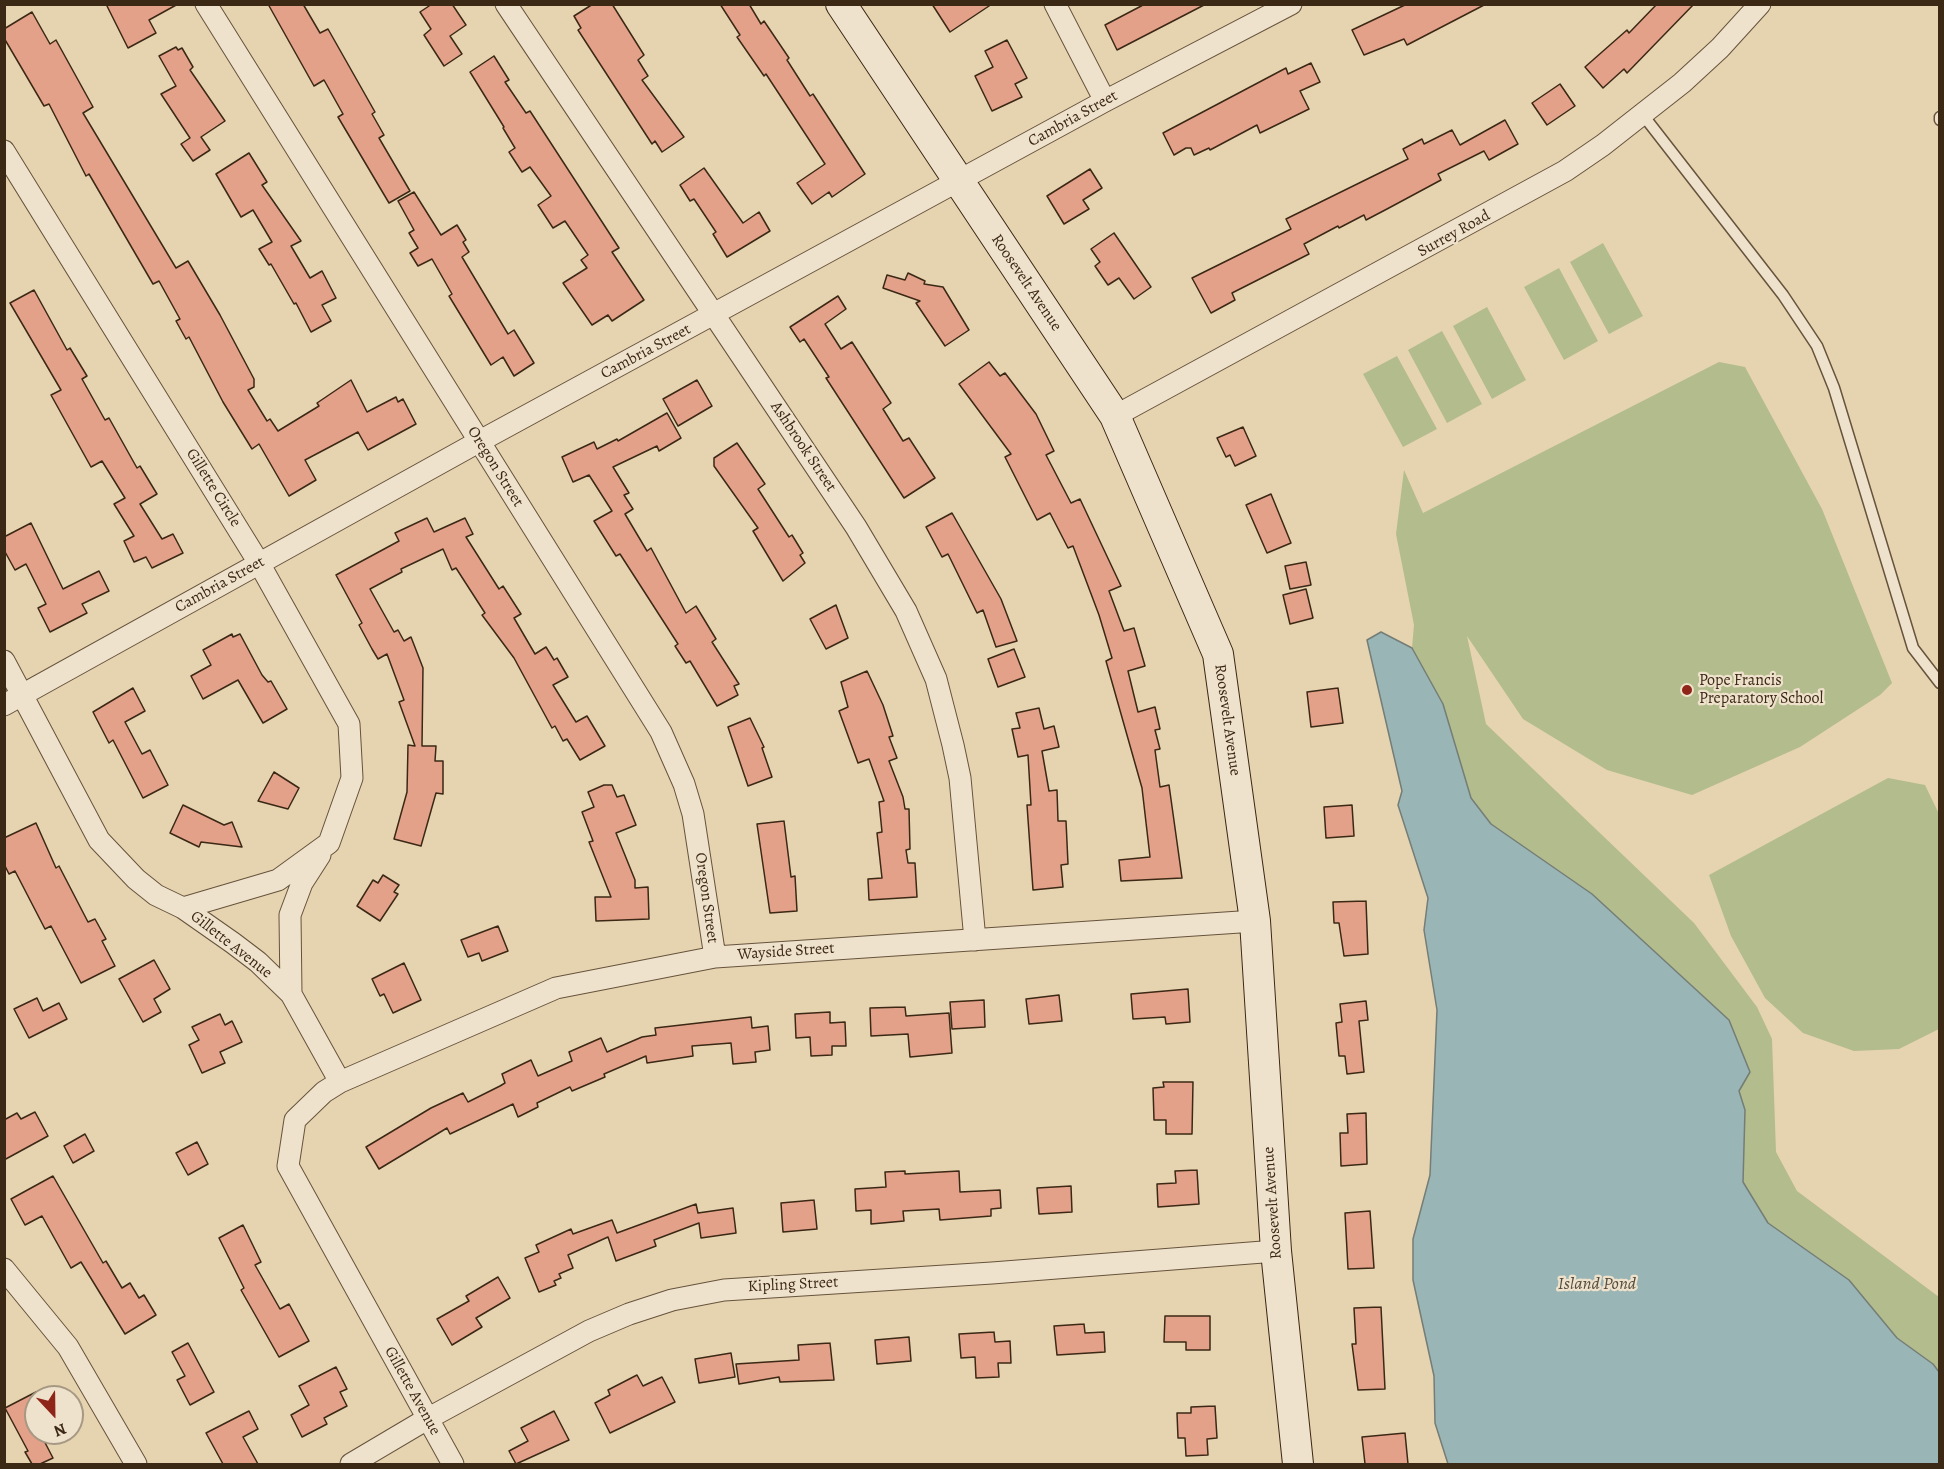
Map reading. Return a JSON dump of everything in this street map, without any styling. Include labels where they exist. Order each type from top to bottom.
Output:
[{"type":"street","name":"Oregon Street","points":[[206,4],[480,441],[670,750],[684,784],[694,820],[715,957]]},
{"type":"street","name":"Ashbrook Street","points":[[506,4],[856,527],[890,582],[927,656],[946,712],[960,778],[975,940]]},
{"type":"street","name":"Roosevelt Avenue","points":[[841,4],[1115,416],[1218,654],[1255,921],[1276,1251],[1298,1464]]},
{"type":"street","points":[[1055,4],[1105,101]]},
{"type":"street","name":"Cambria Street","points":[[14,700],[480,441],[960,182],[1105,101],[1291,4]]},
{"type":"street","name":"Surrey Road","points":[[1115,416],[1526,195],[1584,159],[1643,115],[1701,66],[1760,4]]},
{"type":"street","name":"Gillette Circle","points":[[4,151],[259,563],[349,724],[352,778],[330,843],[302,883],[290,915],[291,994]]},
{"type":"street","name":"Gillette Avenue","points":[[4,661],[14,700],[99,840],[136,879],[156,895],[183,908],[258,962],[291,994],[340,1082],[324,1092],[295,1120],[288,1166],[453,1464]]},
{"type":"street","points":[[183,908],[278,880],[330,843]]},
{"type":"street","name":"Wayside Street","points":[[340,1082],[556,988],[715,957],[1255,921]]},
{"type":"street","name":"Kipling Street","points":[[351,1464],[427,1419],[607,1322],[650,1306],[690,1296],[724,1290],[992,1274],[1276,1251]]},
{"type":"street","points":[[4,1269],[69,1347],[136,1464]]},
{"type":"lane","points":[[1643,115],[1783,295],[1817,346],[1834,388],[1913,648],[1940,683]]},
{"type":"green space","points":[[1603,243],[1643,316],[1609,334],[1570,262]]},
{"type":"green space","points":[[1559,268],[1598,341],[1564,360],[1524,287]]},
{"type":"green space","points":[[1487,307],[1526,380],[1492,399],[1453,326]]},
{"type":"green space","points":[[1442,331],[1482,404],[1447,423],[1408,350]]},
{"type":"green space","points":[[1397,356],[1437,429],[1403,447],[1363,374]]},
{"type":"green space","points":[[1719,362],[1745,367],[1822,509],[1892,683],[1880,695],[1800,747],[1692,795],[1607,770],[1523,719],[1467,636],[1486,724],[1694,923],[1757,1007],[1772,1039],[1776,1152],[1797,1191],[1939,1297],[1939,1372],[1933,1364],[1897,1338],[1849,1280],[1768,1223],[1743,1182],[1745,1110],[1739,1091],[1729,1020],[1592,894],[1491,824],[1471,798],[1443,704],[1412,648],[1414,625],[1396,534],[1404,470],[1423,513]]},
{"type":"green space","points":[[1888,778],[1925,785],[1939,814],[1939,1029],[1899,1049],[1854,1051],[1803,1033],[1765,998],[1731,936],[1709,875]]},
{"type":"water","name":"Island Pond","points":[[1381,632],[1412,648],[1443,704],[1471,798],[1491,824],[1592,894],[1729,1020],[1750,1072],[1739,1091],[1745,1110],[1743,1182],[1768,1223],[1849,1280],[1897,1338],[1933,1364],[1939,1372],[1939,1464],[1448,1464],[1435,1423],[1434,1376],[1413,1280],[1413,1239],[1430,1175],[1437,1010],[1424,930],[1428,898],[1398,805],[1402,791],[1367,640]]},
{"type":"building","points":[[106,4],[178,4],[149,20],[156,33],[128,48]]},
{"type":"building","points":[[268,4],[303,4],[320,33],[328,29],[375,112],[372,114],[384,135],[379,138],[410,191],[389,203],[338,117],[343,114],[324,80],[314,86]]},
{"type":"building","points":[[432,4],[452,4],[466,25],[450,36],[462,54],[444,66],[424,35],[431,29],[420,12]]},
{"type":"building","points":[[593,4],[612,4],[644,55],[638,60],[648,76],[642,80],[684,137],[662,152],[655,141],[652,144],[578,30],[581,28],[574,16]]},
{"type":"building","points":[[720,4],[749,4],[761,24],[764,21],[789,58],[787,60],[810,96],[813,94],[865,174],[832,197],[829,192],[812,204],[797,183],[825,164],[766,74],[764,76],[737,37],[740,35]]},
{"type":"building","points":[[932,4],[992,4],[950,32]]},
{"type":"building","points":[[1145,4],[1206,4],[1117,50],[1105,25]]},
{"type":"building","points":[[1407,4],[1486,4],[1407,45],[1404,39],[1364,55],[1352,30]]},
{"type":"building","points":[[1657,4],[1694,4],[1627,73],[1624,69],[1603,88],[1585,67],[1627,30],[1629,33]]},
{"type":"building","points":[[32,12],[50,44],[56,40],[93,107],[83,113],[176,268],[188,261],[220,315],[254,379],[254,387],[248,390],[267,421],[270,419],[278,431],[319,406],[317,403],[351,380],[367,412],[396,397],[398,402],[403,399],[416,424],[368,450],[358,432],[305,460],[316,480],[289,496],[259,444],[252,449],[223,402],[189,337],[186,339],[176,321],[180,319],[159,281],[153,284],[89,174],[86,176],[49,104],[44,106],[4,38],[4,29]]},
{"type":"building","points":[[1007,40],[1027,78],[1015,84],[1022,97],[992,111],[975,76],[993,67],[985,51]]},
{"type":"building","points":[[176,47],[178,50],[182,48],[193,67],[190,70],[225,121],[201,137],[210,150],[193,161],[181,144],[190,138],[161,94],[176,86],[159,56]]},
{"type":"building","points":[[494,56],[509,80],[505,82],[526,113],[530,111],[619,248],[612,252],[644,300],[612,321],[608,315],[592,325],[563,283],[587,268],[581,260],[588,255],[565,221],[553,228],[538,205],[551,196],[530,167],[522,172],[509,152],[515,148],[470,72]]},
{"type":"building","points":[[1311,63],[1320,82],[1300,91],[1309,109],[1260,133],[1257,125],[1210,150],[1209,148],[1194,155],[1191,148],[1186,148],[1174,155],[1163,133],[1286,68],[1288,74]]},
{"type":"building","points":[[1560,84],[1575,106],[1547,125],[1532,103]]},
{"type":"building","points":[[1505,120],[1518,144],[1489,160],[1484,151],[1438,174],[1441,180],[1366,220],[1364,215],[1304,244],[1309,254],[1232,293],[1235,300],[1211,313],[1192,278],[1291,229],[1286,219],[1408,159],[1403,149],[1422,139],[1424,144],[1452,130],[1460,145]]},
{"type":"building","points":[[249,153],[267,182],[262,185],[301,241],[291,246],[310,278],[322,271],[336,298],[322,305],[331,321],[311,332],[296,303],[294,304],[271,264],[269,265],[259,249],[272,242],[253,210],[241,217],[216,174]]},
{"type":"building","points":[[704,168],[743,223],[759,212],[770,231],[727,257],[713,234],[716,232],[694,199],[690,201],[680,185]]},
{"type":"building","points":[[1090,169],[1102,188],[1083,200],[1089,209],[1064,224],[1047,196]]},
{"type":"building","points":[[414,192],[441,235],[457,225],[466,240],[463,242],[469,252],[462,257],[508,334],[514,330],[534,363],[514,376],[503,357],[491,365],[449,296],[452,294],[432,259],[418,266],[410,253],[418,248],[409,233],[414,230],[398,201]]},
{"type":"building","points":[[1114,233],[1151,287],[1134,299],[1119,278],[1108,285],[1095,266],[1100,262],[1091,249]]},
{"type":"building","points":[[908,273],[925,281],[924,284],[943,287],[969,330],[945,346],[916,303],[920,301],[883,288],[887,275],[905,280]]},
{"type":"building","points":[[34,290],[67,350],[70,348],[87,376],[82,379],[105,420],[109,418],[137,468],[140,466],[157,494],[140,504],[162,539],[173,534],[183,553],[152,568],[146,557],[134,562],[124,541],[134,536],[114,504],[125,498],[102,461],[91,467],[51,395],[61,390],[10,303]]},
{"type":"building","points":[[838,296],[846,309],[825,324],[841,349],[852,342],[891,403],[883,409],[903,441],[909,438],[935,478],[904,498],[826,378],[829,377],[804,339],[800,342],[790,327]]},
{"type":"building","points":[[989,362],[1000,376],[1005,373],[1036,414],[1054,451],[1046,455],[1071,503],[1080,499],[1121,586],[1109,591],[1124,631],[1134,628],[1145,666],[1128,671],[1138,712],[1155,707],[1160,729],[1155,730],[1160,749],[1155,750],[1160,787],[1169,785],[1182,878],[1121,881],[1119,860],[1150,857],[1142,788],[1106,661],[1112,658],[1099,615],[1073,546],[1068,548],[1050,513],[1037,520],[1005,457],[1011,454],[959,384]]},
{"type":"building","points":[[697,380],[712,406],[678,426],[663,399]]},
{"type":"building","points":[[667,413],[681,438],[659,451],[657,446],[613,467],[629,493],[624,495],[633,509],[625,514],[647,551],[651,548],[686,613],[696,606],[716,639],[712,642],[739,684],[734,686],[738,695],[717,706],[690,661],[686,663],[675,646],[678,644],[620,554],[616,556],[594,521],[612,511],[589,475],[573,482],[562,457],[594,442],[597,449],[617,439],[618,441]]},
{"type":"building","points":[[1243,427],[1256,456],[1235,466],[1230,455],[1226,457],[1217,438]]},
{"type":"building","points":[[737,443],[765,484],[758,489],[789,537],[792,535],[803,553],[800,555],[805,563],[783,581],[753,531],[758,528],[714,466],[714,458]]},
{"type":"building","points":[[1271,494],[1291,543],[1267,553],[1246,505]]},
{"type":"building","points":[[952,513],[1001,599],[1017,641],[996,647],[983,610],[977,613],[948,554],[942,557],[926,527]]},
{"type":"building","points":[[427,518],[434,532],[465,518],[473,534],[466,537],[499,589],[503,586],[521,614],[514,618],[535,654],[546,647],[554,660],[557,658],[568,677],[553,685],[576,722],[587,716],[605,746],[580,760],[567,739],[563,741],[555,726],[552,728],[514,658],[482,615],[485,613],[456,568],[452,570],[443,549],[401,569],[402,572],[370,589],[394,632],[398,630],[404,641],[411,637],[423,668],[422,746],[436,746],[435,761],[443,761],[443,794],[436,793],[421,846],[394,839],[407,792],[408,745],[415,746],[399,702],[404,700],[387,654],[378,659],[336,575],[399,541],[395,533]]},
{"type":"building","points":[[31,523],[63,589],[99,571],[109,591],[82,604],[87,613],[50,632],[38,608],[46,604],[26,564],[15,570],[4,550],[4,537]]},
{"type":"building","points":[[1306,562],[1311,585],[1290,589],[1285,566]]},
{"type":"building","points":[[1306,589],[1313,618],[1290,624],[1283,595]]},
{"type":"building","points":[[836,605],[848,638],[826,649],[810,619]]},
{"type":"building","points":[[232,634],[233,637],[240,634],[262,675],[268,682],[271,681],[287,709],[263,723],[238,680],[203,699],[191,676],[211,665],[203,650]]},
{"type":"building","points":[[1014,649],[1025,677],[998,687],[988,659]]},
{"type":"building","points":[[867,671],[883,705],[893,736],[889,737],[897,758],[889,761],[903,797],[905,809],[909,809],[910,849],[906,850],[908,863],[915,863],[917,897],[869,900],[868,879],[882,878],[877,833],[882,832],[879,802],[884,801],[869,759],[858,763],[839,711],[848,707],[841,682]]},
{"type":"building","points":[[133,688],[145,711],[125,722],[142,754],[150,750],[168,785],[143,798],[113,740],[109,743],[93,712]]},
{"type":"building","points":[[1338,688],[1343,723],[1311,727],[1307,692]]},
{"type":"building","points":[[1039,708],[1044,729],[1054,726],[1059,747],[1042,751],[1049,791],[1057,790],[1058,821],[1066,821],[1068,864],[1061,865],[1063,887],[1033,890],[1027,805],[1031,805],[1028,755],[1018,757],[1012,729],[1020,728],[1016,713]]},
{"type":"building","points":[[750,718],[764,747],[762,748],[772,777],[748,786],[728,727]]},
{"type":"building","points":[[274,772],[299,788],[288,809],[258,801]]},
{"type":"building","points":[[604,785],[612,785],[617,797],[624,795],[636,825],[616,833],[635,880],[635,888],[648,887],[649,919],[596,921],[595,897],[611,897],[589,842],[593,841],[582,812],[594,807],[588,792]]},
{"type":"building","points":[[183,805],[224,825],[232,822],[242,847],[201,842],[199,847],[170,833]]},
{"type":"building","points":[[1352,805],[1354,836],[1326,838],[1324,807]]},
{"type":"building","points":[[784,821],[791,877],[795,876],[797,911],[770,913],[757,824]]},
{"type":"building","points":[[36,823],[56,868],[59,866],[88,922],[95,919],[106,939],[102,941],[115,966],[81,983],[51,926],[45,929],[15,871],[9,874],[4,864],[4,838]]},
{"type":"building","points":[[383,875],[399,885],[394,892],[398,894],[380,921],[357,906],[373,880],[378,883]]},
{"type":"building","points":[[1366,901],[1368,954],[1344,956],[1339,923],[1334,923],[1333,902]]},
{"type":"building","points":[[498,926],[508,951],[482,961],[479,953],[468,957],[461,940]]},
{"type":"building","points":[[154,960],[170,989],[154,999],[161,1012],[143,1022],[119,979]]},
{"type":"building","points":[[404,963],[421,1000],[393,1013],[384,994],[380,996],[372,979]]},
{"type":"building","points":[[1188,989],[1190,1022],[1166,1024],[1165,1017],[1133,1019],[1131,994]]},
{"type":"building","points":[[1059,995],[1062,1021],[1029,1024],[1026,999]]},
{"type":"building","points":[[37,998],[43,1011],[59,1003],[67,1019],[29,1038],[14,1009]]},
{"type":"building","points":[[984,1000],[985,1027],[952,1029],[950,1002]]},
{"type":"building","points":[[1366,1001],[1368,1020],[1359,1021],[1364,1072],[1347,1074],[1345,1056],[1339,1056],[1336,1023],[1342,1022],[1340,1004]]},
{"type":"building","points":[[905,1007],[906,1016],[949,1013],[952,1053],[910,1057],[908,1034],[871,1036],[870,1008]]},
{"type":"building","points":[[830,1012],[830,1023],[845,1022],[846,1046],[832,1046],[832,1055],[811,1056],[810,1037],[796,1038],[795,1014]]},
{"type":"building","points":[[220,1014],[225,1025],[232,1021],[242,1042],[220,1052],[225,1063],[202,1073],[189,1045],[199,1040],[192,1027]]},
{"type":"building","points":[[751,1017],[752,1028],[768,1026],[770,1050],[755,1052],[756,1062],[733,1064],[731,1043],[692,1046],[693,1056],[647,1063],[646,1056],[572,1091],[570,1087],[537,1103],[538,1107],[518,1117],[513,1104],[450,1134],[447,1128],[379,1169],[366,1147],[431,1108],[463,1093],[468,1102],[500,1086],[505,1083],[502,1074],[531,1060],[538,1076],[572,1061],[569,1052],[601,1038],[607,1052],[642,1037],[656,1035],[655,1028]]},
{"type":"building","points":[[1163,1082],[1193,1082],[1192,1134],[1166,1134],[1166,1120],[1154,1120],[1153,1088],[1164,1087]]},
{"type":"building","points":[[35,1112],[48,1136],[4,1160],[4,1120],[17,1113],[21,1119]]},
{"type":"building","points":[[1366,1113],[1367,1164],[1341,1166],[1340,1133],[1348,1133],[1347,1114]]},
{"type":"building","points":[[85,1134],[94,1151],[73,1163],[64,1146]]},
{"type":"building","points":[[197,1142],[208,1164],[188,1175],[176,1153]]},
{"type":"building","points":[[1197,1170],[1199,1204],[1158,1207],[1157,1184],[1176,1183],[1175,1171]]},
{"type":"building","points":[[905,1171],[905,1174],[959,1171],[960,1192],[1000,1190],[1001,1208],[991,1209],[991,1216],[940,1220],[939,1209],[903,1211],[904,1221],[871,1224],[871,1210],[856,1211],[855,1189],[886,1187],[885,1172]]},
{"type":"building","points":[[53,1176],[103,1263],[106,1261],[122,1288],[130,1283],[139,1298],[144,1295],[156,1315],[125,1334],[81,1262],[71,1268],[42,1216],[25,1225],[11,1199]]},
{"type":"building","points":[[1071,1186],[1072,1212],[1039,1214],[1037,1188]]},
{"type":"building","points":[[814,1200],[817,1229],[783,1232],[781,1203]]},
{"type":"building","points":[[696,1204],[698,1213],[733,1208],[736,1233],[701,1238],[699,1223],[654,1240],[656,1246],[616,1261],[608,1237],[568,1255],[573,1268],[559,1274],[561,1278],[554,1281],[556,1285],[539,1292],[525,1258],[539,1252],[536,1245],[571,1229],[573,1234],[612,1220],[617,1233]]},
{"type":"building","points":[[1370,1211],[1374,1268],[1348,1269],[1345,1213]]},
{"type":"building","points":[[243,1225],[261,1262],[255,1265],[280,1309],[289,1304],[309,1341],[279,1357],[241,1290],[244,1288],[219,1238]]},
{"type":"building","points":[[498,1277],[510,1298],[476,1318],[482,1327],[452,1345],[437,1319],[469,1301],[466,1296]]},
{"type":"building","points":[[1381,1307],[1385,1389],[1358,1390],[1352,1344],[1356,1344],[1354,1308]]},
{"type":"building","points":[[1165,1316],[1210,1316],[1210,1350],[1186,1350],[1186,1342],[1164,1342]]},
{"type":"building","points":[[1084,1324],[1085,1333],[1104,1332],[1105,1352],[1057,1355],[1054,1326]]},
{"type":"building","points":[[994,1332],[995,1342],[1010,1341],[1011,1363],[998,1363],[999,1377],[976,1378],[975,1357],[961,1358],[959,1334]]},
{"type":"building","points":[[909,1337],[911,1361],[877,1364],[875,1340]]},
{"type":"building","points":[[188,1343],[214,1392],[190,1405],[177,1380],[185,1376],[172,1352]]},
{"type":"building","points":[[830,1343],[834,1380],[780,1382],[779,1377],[739,1384],[736,1364],[799,1360],[798,1345]]},
{"type":"building","points":[[731,1353],[735,1377],[699,1383],[695,1359]]},
{"type":"building","points":[[336,1367],[347,1389],[340,1392],[347,1406],[324,1418],[327,1424],[302,1437],[291,1415],[309,1405],[299,1386]]},
{"type":"building","points":[[637,1375],[643,1386],[662,1377],[675,1402],[610,1433],[595,1403],[610,1395],[608,1390]]},
{"type":"building","points":[[24,1398],[24,1444],[5,1408]]},
{"type":"building","points":[[1215,1406],[1217,1438],[1207,1439],[1208,1455],[1186,1456],[1185,1438],[1178,1438],[1177,1413],[1191,1413],[1191,1407]]},
{"type":"building","points":[[249,1411],[258,1429],[243,1437],[258,1464],[223,1464],[206,1433]]},
{"type":"building","points":[[554,1411],[569,1440],[516,1464],[509,1451],[528,1441],[521,1428]]},
{"type":"building","points":[[1405,1433],[1408,1464],[1365,1464],[1362,1437]]},
{"type":"building","points":[[25,1445],[46,1445],[53,1458],[40,1464],[32,1464],[25,1452],[28,1451]]},
{"type":"place","name":"Pope Francis Preparatory School","points":[[1687,690]]}]
